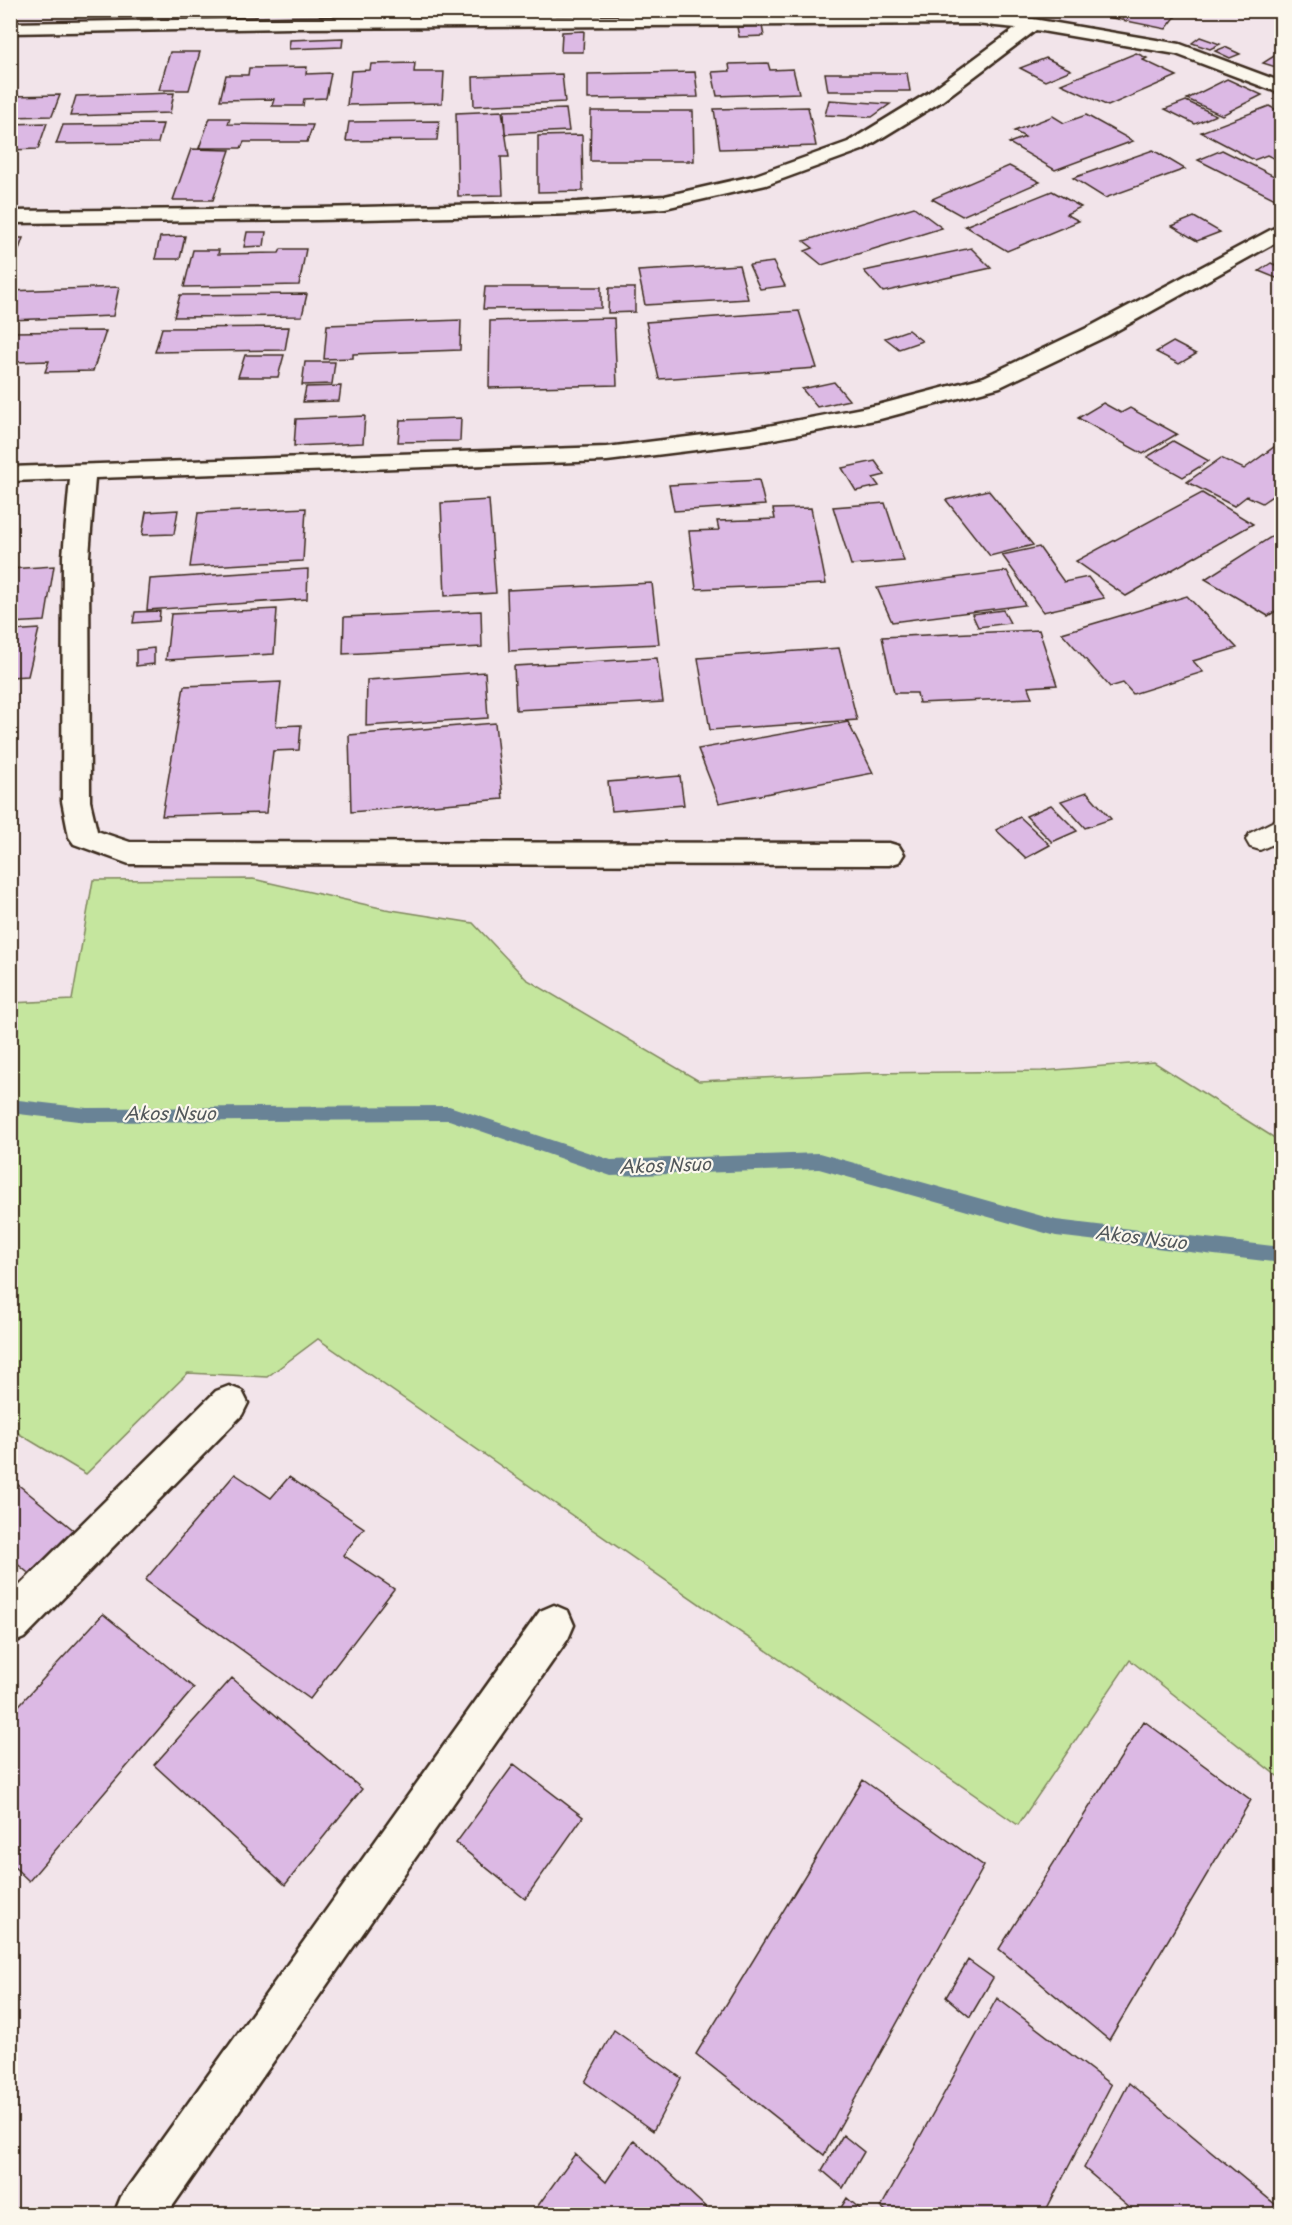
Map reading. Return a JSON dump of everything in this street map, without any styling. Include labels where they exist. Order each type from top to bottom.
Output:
[{"type":"street","points":[[10,28],[290,22],[975,19],[1033,24],[1180,49],[1281,89]]},
{"type":"street","points":[[10,217],[317,214],[578,208],[665,202],[759,181],[855,146],[935,97],[1033,24]]},
{"type":"street","points":[[10,474],[607,454],[752,436],[880,412],[992,382],[1099,331],[1281,230]]},
{"type":"street","points":[[83,472],[76,556],[76,801],[84,837],[129,853],[889,854]]},
{"type":"street","points":[[10,1624],[229,1403]]},
{"type":"street","points":[[138,2214],[554,1625]]},
{"type":"green space","points":[[253,879],[385,909],[473,923],[526,979],[699,1081],[866,1073],[1042,1071],[1154,1062],[1281,1142],[1281,1779],[1130,1660],[1018,1825],[318,1339],[267,1377],[188,1373],[86,1474],[11,1429],[11,1003],[72,1000],[93,880]]},
{"type":"building","points":[[1112,10],[1146,10],[1176,16],[1166,29],[1107,17]]},
{"type":"building","points":[[762,26],[764,36],[739,37],[737,27]]},
{"type":"building","points":[[584,31],[583,52],[561,52],[562,32]]},
{"type":"building","points":[[1200,37],[1220,44],[1210,49],[1192,43]]},
{"type":"building","points":[[343,38],[342,47],[289,49],[290,40]]},
{"type":"building","points":[[1225,47],[1240,54],[1230,58],[1215,51]]},
{"type":"building","points":[[1282,51],[1282,69],[1263,63]]},
{"type":"building","points":[[170,52],[200,52],[189,90],[159,90]]},
{"type":"building","points":[[1136,53],[1147,58],[1143,60],[1177,76],[1108,106],[1061,84]]},
{"type":"building","points":[[1046,58],[1071,70],[1045,81],[1020,68]]},
{"type":"building","points":[[415,63],[414,72],[444,72],[442,103],[347,105],[351,71],[370,70],[371,64]]},
{"type":"building","points":[[768,63],[770,70],[793,69],[799,93],[717,96],[712,72],[730,71],[729,64]]},
{"type":"building","points":[[307,67],[306,74],[331,73],[326,98],[304,99],[303,106],[272,106],[274,99],[220,100],[226,75],[248,75],[249,68]]},
{"type":"building","points":[[695,72],[698,97],[588,99],[588,74]]},
{"type":"building","points":[[825,73],[907,73],[910,91],[828,91]]},
{"type":"building","points":[[562,74],[565,102],[474,106],[473,77]]},
{"type":"building","points":[[1227,79],[1262,95],[1222,115],[1187,99]]},
{"type":"building","points":[[174,93],[170,113],[70,116],[76,96]]},
{"type":"building","points":[[60,95],[52,116],[10,117],[10,96]]},
{"type":"building","points":[[829,100],[890,104],[872,117],[825,115]]},
{"type":"building","points":[[1186,101],[1216,115],[1195,124],[1165,109]]},
{"type":"building","points":[[1269,106],[1282,113],[1282,155],[1273,158],[1267,155],[1254,160],[1201,132]]},
{"type":"building","points":[[808,107],[816,146],[720,149],[714,109]]},
{"type":"building","points":[[566,109],[569,131],[505,134],[504,111]]},
{"type":"building","points":[[502,111],[509,157],[501,157],[503,195],[458,196],[456,113]]},
{"type":"building","points":[[591,111],[693,111],[694,161],[590,161]]},
{"type":"building","points":[[1086,115],[1133,141],[1055,170],[1009,143],[1025,137],[1014,131],[1053,116],[1064,123]]},
{"type":"building","points":[[210,118],[230,118],[228,124],[313,125],[307,142],[244,142],[241,148],[199,148]]},
{"type":"building","points":[[439,121],[437,140],[346,141],[349,122]]},
{"type":"building","points":[[47,123],[38,149],[10,150],[10,124]]},
{"type":"building","points":[[163,124],[158,143],[56,144],[63,125]]},
{"type":"building","points":[[582,135],[583,191],[538,192],[538,136]]},
{"type":"building","points":[[191,149],[230,150],[213,200],[173,200]]},
{"type":"building","points":[[1153,150],[1185,169],[1105,198],[1073,178]]},
{"type":"building","points":[[1222,150],[1282,180],[1282,196],[1275,199],[1198,160]]},
{"type":"building","points":[[1009,166],[1040,182],[962,216],[932,199]]},
{"type":"building","points":[[1052,191],[1081,207],[1066,214],[1079,221],[1007,251],[965,226]]},
{"type":"building","points":[[914,207],[942,228],[822,265],[805,251],[813,248],[804,241]]},
{"type":"building","points":[[1194,217],[1220,232],[1197,241],[1172,226]]},
{"type":"building","points":[[247,232],[266,232],[264,246],[244,247]]},
{"type":"building","points":[[185,236],[180,259],[155,259],[160,237]]},
{"type":"building","points":[[10,238],[23,238],[17,255],[10,255]]},
{"type":"building","points":[[971,248],[991,268],[883,292],[864,271]]},
{"type":"building","points":[[281,249],[306,249],[299,285],[184,287],[193,250],[219,250],[218,254],[279,253]]},
{"type":"building","points":[[773,262],[785,286],[760,289],[749,265]]},
{"type":"building","points":[[1271,263],[1282,268],[1282,275],[1276,278],[1259,271]]},
{"type":"building","points":[[739,265],[748,299],[645,305],[638,271]]},
{"type":"building","points":[[119,287],[113,316],[10,320],[10,291]]},
{"type":"building","points":[[485,287],[601,287],[601,308],[483,309]]},
{"type":"building","points":[[609,288],[635,288],[635,312],[608,313]]},
{"type":"building","points":[[307,294],[302,316],[174,317],[180,295]]},
{"type":"building","points":[[799,311],[817,368],[659,379],[646,322]]},
{"type":"building","points":[[614,318],[617,385],[489,388],[490,321]]},
{"type":"building","points":[[461,320],[460,350],[353,354],[353,358],[324,359],[327,325]]},
{"type":"building","points":[[289,327],[285,350],[155,352],[162,328]]},
{"type":"building","points":[[908,330],[922,341],[899,349],[885,338]]},
{"type":"building","points":[[106,331],[93,371],[45,372],[49,361],[13,362],[10,370],[10,332]]},
{"type":"building","points":[[1173,342],[1196,354],[1179,364],[1156,352]]},
{"type":"building","points":[[245,355],[284,355],[278,377],[238,377]]},
{"type":"building","points":[[305,362],[335,362],[332,384],[302,385]]},
{"type":"building","points":[[834,382],[849,400],[817,407],[802,389]]},
{"type":"building","points":[[341,386],[339,401],[303,402],[306,387]]},
{"type":"building","points":[[1103,403],[1121,413],[1130,408],[1177,434],[1143,454],[1078,418]]},
{"type":"building","points":[[365,416],[363,443],[294,446],[296,419]]},
{"type":"building","points":[[461,418],[460,441],[398,442],[400,420]]},
{"type":"building","points":[[1173,441],[1209,461],[1183,477],[1147,457]]},
{"type":"building","points":[[1282,441],[1282,489],[1262,503],[1247,496],[1234,506],[1187,482],[1221,458],[1244,469]]},
{"type":"building","points":[[875,461],[885,475],[873,478],[879,486],[856,491],[842,468]]},
{"type":"building","points":[[759,480],[765,505],[674,511],[669,485]]},
{"type":"building","points":[[988,490],[1033,545],[990,556],[946,500]]},
{"type":"building","points":[[1202,493],[1253,524],[1126,596],[1076,561]]},
{"type":"building","points":[[489,500],[496,593],[445,596],[441,503]]},
{"type":"building","points":[[885,503],[904,561],[851,565],[833,507]]},
{"type":"building","points":[[306,508],[303,561],[190,567],[198,513]]},
{"type":"building","points":[[811,508],[826,584],[696,589],[689,531],[719,530],[717,521],[775,519],[773,509]]},
{"type":"building","points":[[178,510],[174,534],[142,535],[146,512]]},
{"type":"building","points":[[1282,530],[1282,607],[1268,616],[1205,579]]},
{"type":"building","points":[[1039,547],[1064,582],[1088,577],[1104,598],[1043,612],[1002,555]]},
{"type":"building","points":[[54,566],[45,621],[10,623],[10,569]]},
{"type":"building","points":[[308,569],[307,599],[147,610],[150,579]]},
{"type":"building","points":[[1007,571],[1025,605],[892,622],[877,588]]},
{"type":"building","points":[[652,583],[659,644],[509,651],[507,590]]},
{"type":"building","points":[[1187,596],[1237,648],[1193,661],[1203,672],[1133,694],[1123,683],[1110,687],[1062,633]]},
{"type":"building","points":[[277,609],[274,654],[166,660],[171,614]]},
{"type":"building","points":[[1003,610],[1010,623],[978,627],[972,614]]},
{"type":"building","points":[[160,611],[159,621],[133,623],[135,612]]},
{"type":"building","points":[[481,611],[482,647],[343,654],[344,617]]},
{"type":"building","points":[[39,629],[28,676],[10,677],[10,631]]},
{"type":"building","points":[[1039,630],[1057,685],[1028,687],[1032,698],[919,703],[917,693],[894,693],[882,637]]},
{"type":"building","points":[[154,648],[154,664],[136,666],[136,650]]},
{"type":"building","points":[[839,648],[857,720],[710,730],[698,658]]},
{"type":"building","points":[[657,658],[663,702],[516,710],[514,666]]},
{"type":"building","points":[[485,672],[488,718],[366,726],[367,680]]},
{"type":"building","points":[[281,682],[276,726],[301,725],[299,750],[273,751],[266,813],[162,816],[184,686]]},
{"type":"building","points":[[848,722],[873,773],[719,803],[698,749]]},
{"type":"building","points":[[495,723],[503,799],[351,812],[349,735]]},
{"type":"building","points":[[680,776],[684,805],[612,811],[608,782]]},
{"type":"building","points":[[1087,792],[1111,819],[1085,828],[1061,801]]},
{"type":"building","points":[[1051,805],[1077,831],[1052,842],[1026,816]]},
{"type":"building","points":[[1020,817],[1050,845],[1026,858],[996,830]]},
{"type":"building","points":[[235,1474],[271,1498],[289,1477],[364,1528],[343,1555],[394,1589],[310,1699],[145,1580]]},
{"type":"building","points":[[10,1478],[81,1536],[38,1581],[10,1558]]},
{"type":"building","points":[[103,1614],[194,1688],[29,1881],[10,1863],[10,1715]]},
{"type":"building","points":[[232,1678],[362,1789],[285,1885],[154,1765]]},
{"type":"building","points":[[1144,1721],[1251,1800],[1109,2040],[999,1949]]},
{"type":"building","points":[[514,1764],[583,1817],[525,1899],[456,1843]]},
{"type":"building","points":[[863,1780],[984,1866],[824,2155],[696,2054]]},
{"type":"building","points":[[968,1960],[993,1978],[970,2017],[946,1997]]},
{"type":"building","points":[[997,1998],[1111,2085],[1044,2214],[890,2214],[881,2207]]},
{"type":"building","points":[[614,2030],[681,2078],[653,2131],[585,2082]]},
{"type":"building","points":[[1129,2083],[1282,2210],[1282,2214],[1138,2214],[1084,2168]]},
{"type":"building","points":[[843,2135],[864,2152],[843,2188],[822,2170]]},
{"type":"building","points":[[634,2140],[713,2214],[532,2214],[575,2154],[606,2182]]},
{"type":"building","points":[[847,2198],[866,2214],[837,2214]]},
{"type":"waterway","name":"Akos Nsuo","points":[[10,1106],[87,1115],[449,1113],[611,1168],[819,1161],[1056,1228],[1282,1255]]}]
